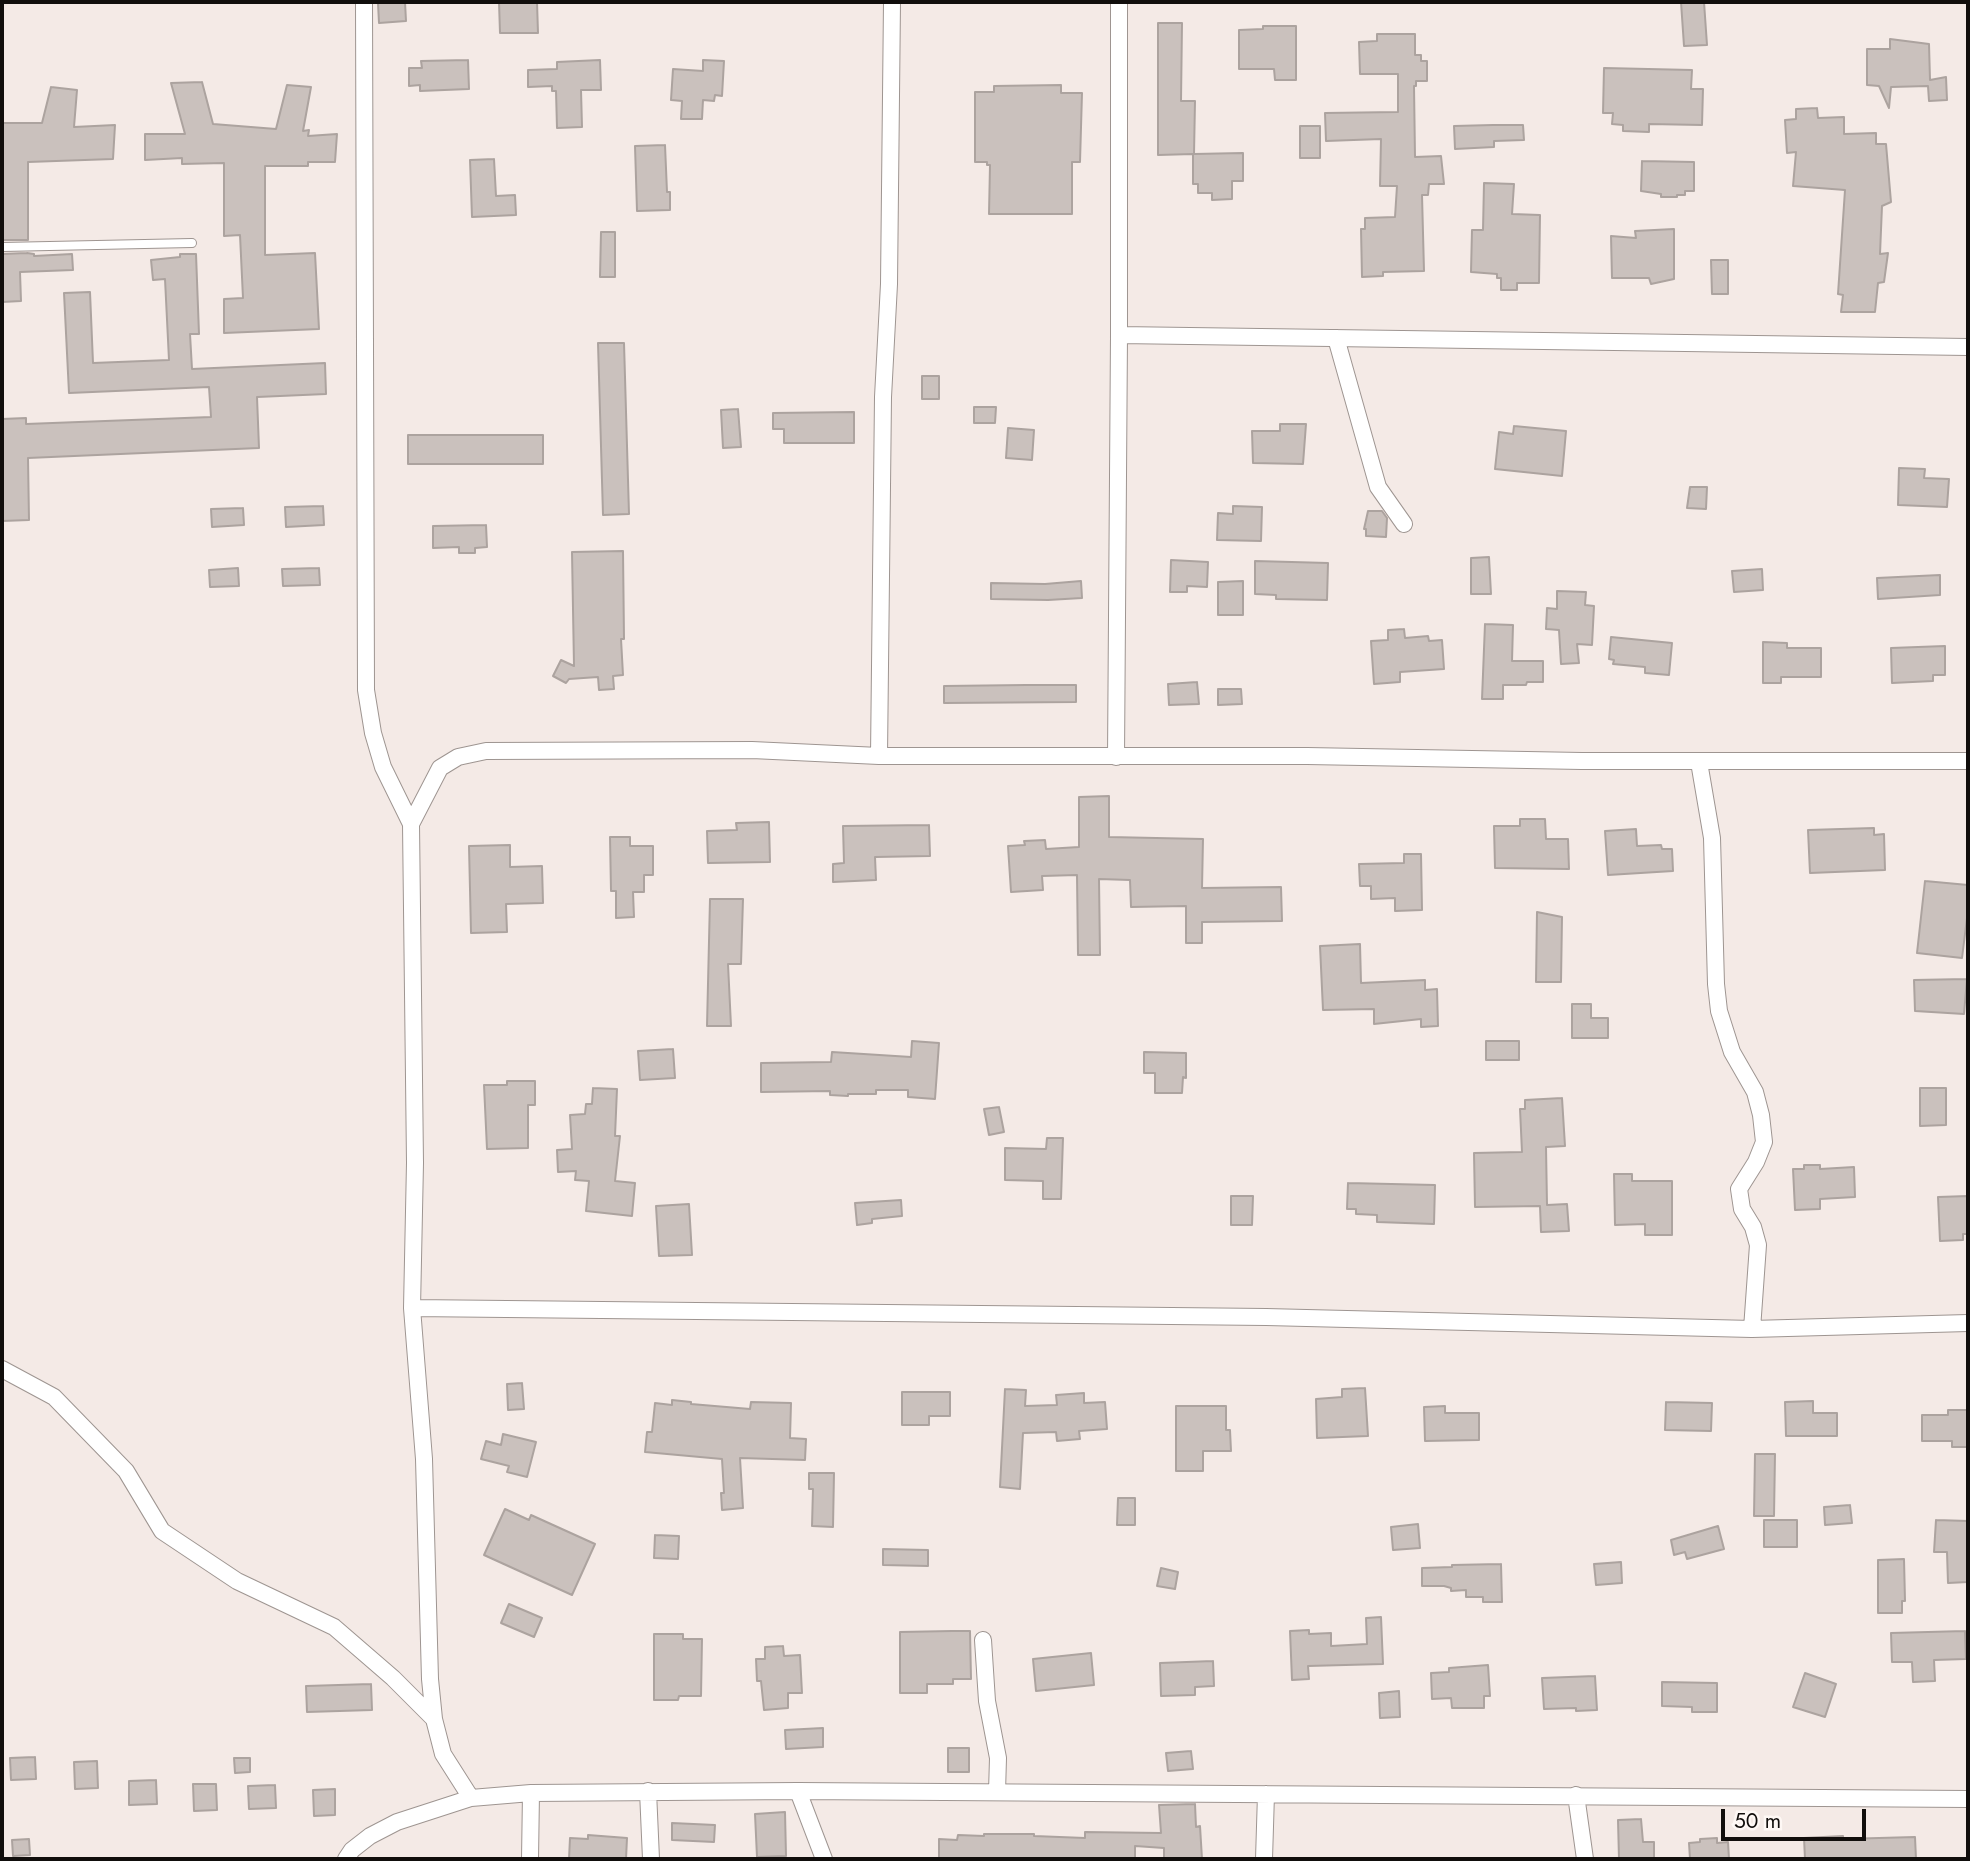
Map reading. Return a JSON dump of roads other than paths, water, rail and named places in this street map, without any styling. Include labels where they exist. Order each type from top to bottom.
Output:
[{"type":"street","points":[[364,2],[366,690],[373,733],[383,767],[411,824],[415,1163],[412,1308],[424,1459],[430,1679],[434,1718],[443,1754],[471,1798]]},
{"type":"street","points":[[879,756],[883,397],[889,284],[892,2]]},
{"type":"street","points":[[1116,757],[1119,2]]},
{"type":"street","points":[[1119,335],[1968,347]]},
{"type":"street","points":[[1336,338],[1378,488],[1404,524]]},
{"type":"street","points":[[411,824],[439,768],[458,757],[486,751],[752,750],[879,756],[1307,755],[1699,762],[1968,761]]},
{"type":"street","points":[[1699,762],[1712,838],[1719,1011],[1732,1052],[1755,1092],[1764,1142],[1756,1162],[1739,1189],[1742,1209],[1753,1227],[1758,1245],[1752,1329]]},
{"type":"street","points":[[412,1308],[1266,1317],[1752,1329],[1968,1323]]},
{"type":"street","points":[[2,1369],[54,1397],[125,1471],[162,1531],[237,1581],[334,1627],[434,1718]]},
{"type":"street","points":[[983,1640],[987,1701],[998,1758],[997,1792]]},
{"type":"street","points":[[648,1791],[651,1859]]},
{"type":"street","points":[[798,1791],[824,1859]]},
{"type":"street","points":[[346,1859],[352,1850],[370,1836],[397,1822],[471,1798],[531,1793],[798,1791],[1968,1799]]},
{"type":"street","points":[[530,1859],[531,1793]]},
{"type":"street","points":[[1264,1859],[1266,1794]]},
{"type":"street","points":[[1576,1795],[1585,1859]]},
{"type":"lane","points":[[2,247],[192,243]]}]
